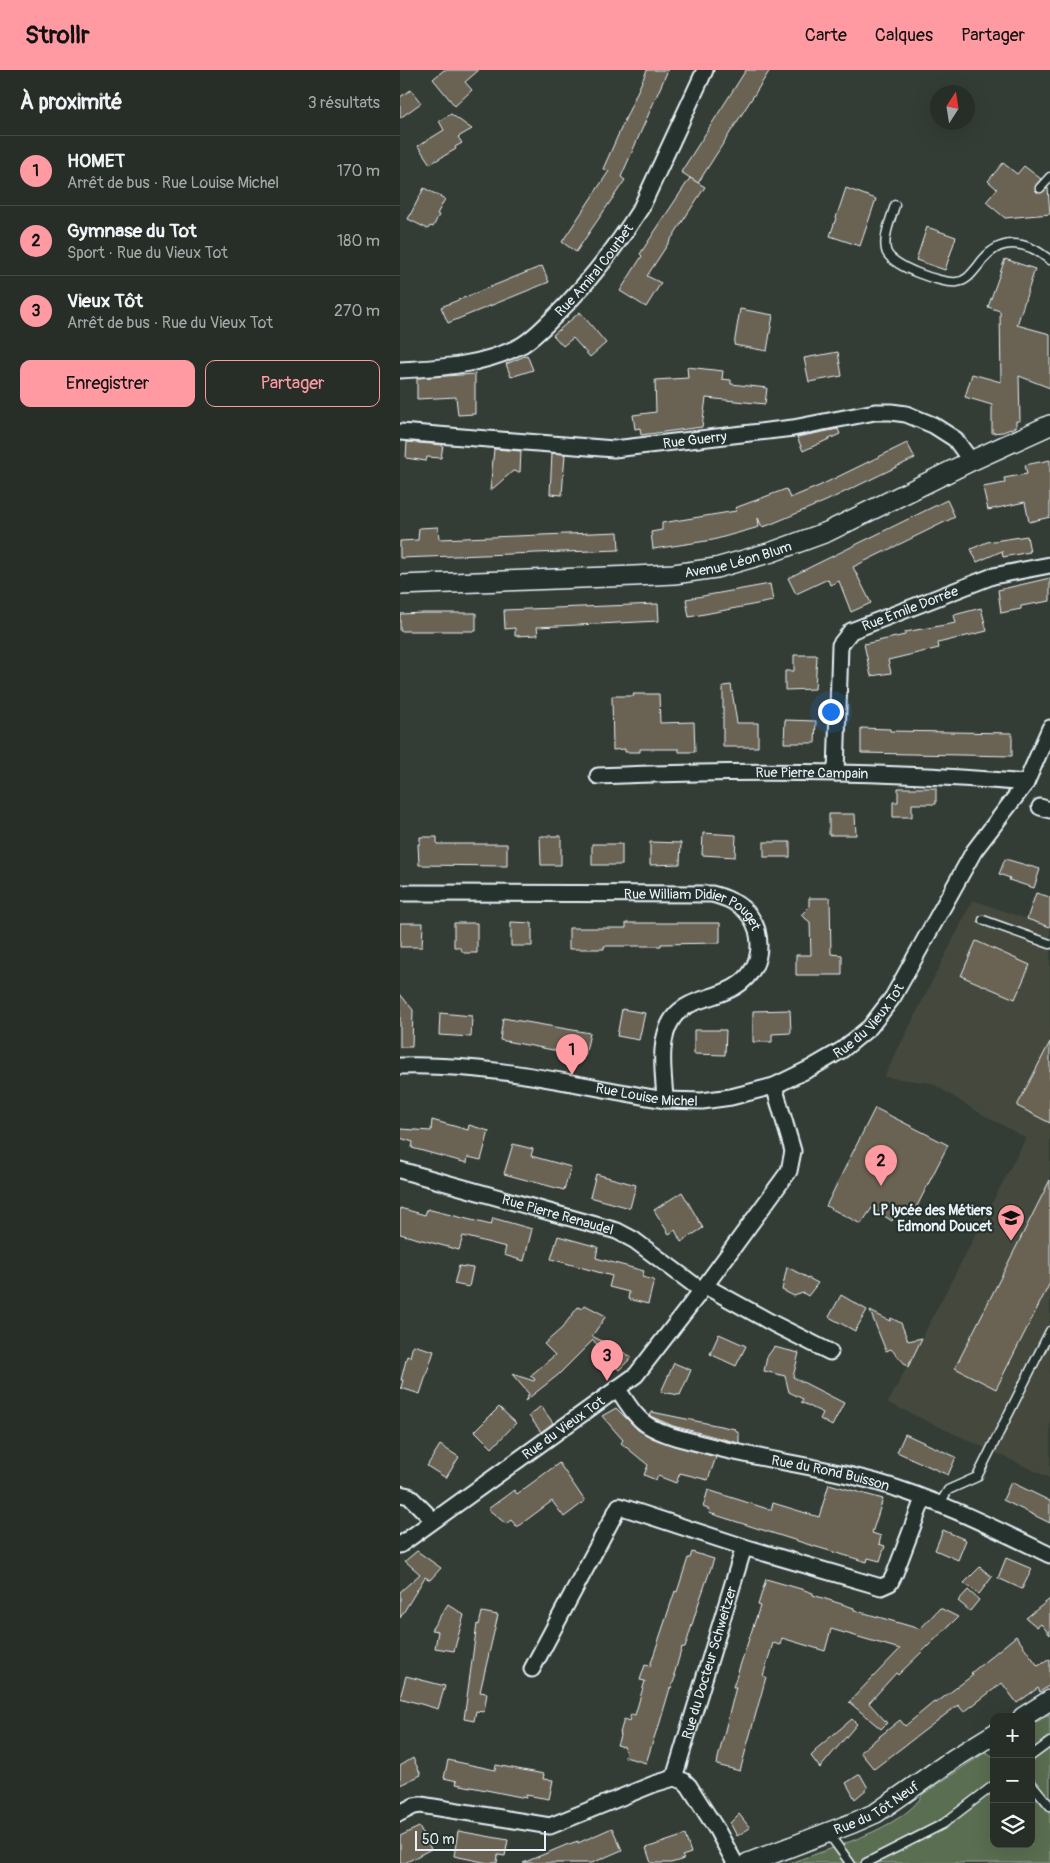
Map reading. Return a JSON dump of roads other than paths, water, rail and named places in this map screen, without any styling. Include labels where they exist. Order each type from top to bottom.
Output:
[{"type":"street","name":"Rue Amiral Courbet","points":[[400,370],[466,364],[499,355],[523,344],[556,315],[590,278],[629,228],[641,208],[705,70]]},
{"type":"street","name":"Rue Guerry","points":[[400,432],[614,449],[793,428],[875,412],[891,412],[906,414],[933,425],[955,439],[971,461]]},
{"type":"street","name":"Avenue Léon Blum","points":[[400,586],[674,574],[716,568],[772,552],[827,532],[971,461],[1050,425]]},
{"type":"street","name":"Rue Émile Dorrée","points":[[836,772],[840,645],[851,631],[993,576],[1050,565]]},
{"type":"street","name":"Rue du Vieux Tot","points":[[400,1545],[636,1375],[789,1171],[793,1151],[774,1086],[842,1050],[870,1027],[893,996],[974,851],[1026,783],[1050,728]]},
{"type":"street","name":"Rue Pierre Campain","points":[[598,776],[679,773],[836,772],[972,778],[1026,783]]},
{"type":"street","name":"Rue William Didier Pouget","points":[[400,893],[712,894],[728,898],[741,906],[751,916],[756,929],[759,940],[757,961],[746,980],[738,986],[687,1006],[674,1016],[664,1038],[664,1100]]},
{"type":"street","name":"Rue Louise Michel","points":[[400,1066],[449,1066],[503,1072],[664,1100],[702,1101],[731,1097],[774,1086]]},
{"type":"street","name":"Rue Pierre Renaudel","points":[[400,1170],[617,1231],[634,1240],[703,1288]]},
{"type":"street","points":[[703,1288],[830,1352]]},
{"type":"street","name":"Rue du Rond Buisson","points":[[617,1388],[631,1408],[647,1425],[665,1434],[724,1450],[863,1479],[939,1505],[1050,1555]]},
{"type":"street","points":[[400,1494],[409,1496],[433,1520]]},
{"type":"street","points":[[532,1669],[619,1506],[695,1532],[881,1587],[890,1583],[895,1573],[923,1499]]},
{"type":"street","name":"Rue du Docteur Schweitzer","points":[[674,1778],[744,1547]]},
{"type":"street","points":[[1029,1713],[1050,1700]]},
{"type":"street","name":"Rue du Tôt Neuf","points":[[748,1863],[876,1813],[955,1758],[990,1737]]},
{"type":"street","points":[[400,1813],[414,1806],[421,1805],[550,1826],[654,1784],[674,1778],[689,1786],[735,1863]]},
{"type":"lane","points":[[1040,188],[1050,176]]},
{"type":"lane","points":[[895,205],[885,241],[886,253],[897,264],[936,279],[958,282],[970,276],[986,254],[997,247],[1009,244],[1031,248],[1050,260]]},
{"type":"lane","points":[[983,920],[1050,944]]},
{"type":"lane","points":[[939,1505],[948,1490],[977,1477],[1050,1331]]},
{"type":"lane","points":[[1035,1753],[1050,1742]]},
{"type":"lane","points":[[866,1863],[943,1824],[990,1788]]},
{"type":"lane","points":[[1035,1788],[1050,1806]]},
{"type":"lane","points":[[828,1833],[850,1863]]},
{"type":"place","name":"HOMET","points":[[572,1075]]},
{"type":"place","name":"Gymnase du Tot","points":[[881,1186]]},
{"type":"place","name":"LP lycée des Métiers Edmond Doucet","points":[[1011,1242]]},
{"type":"place","name":"Vieux Tôt","points":[[607,1381]]}]
